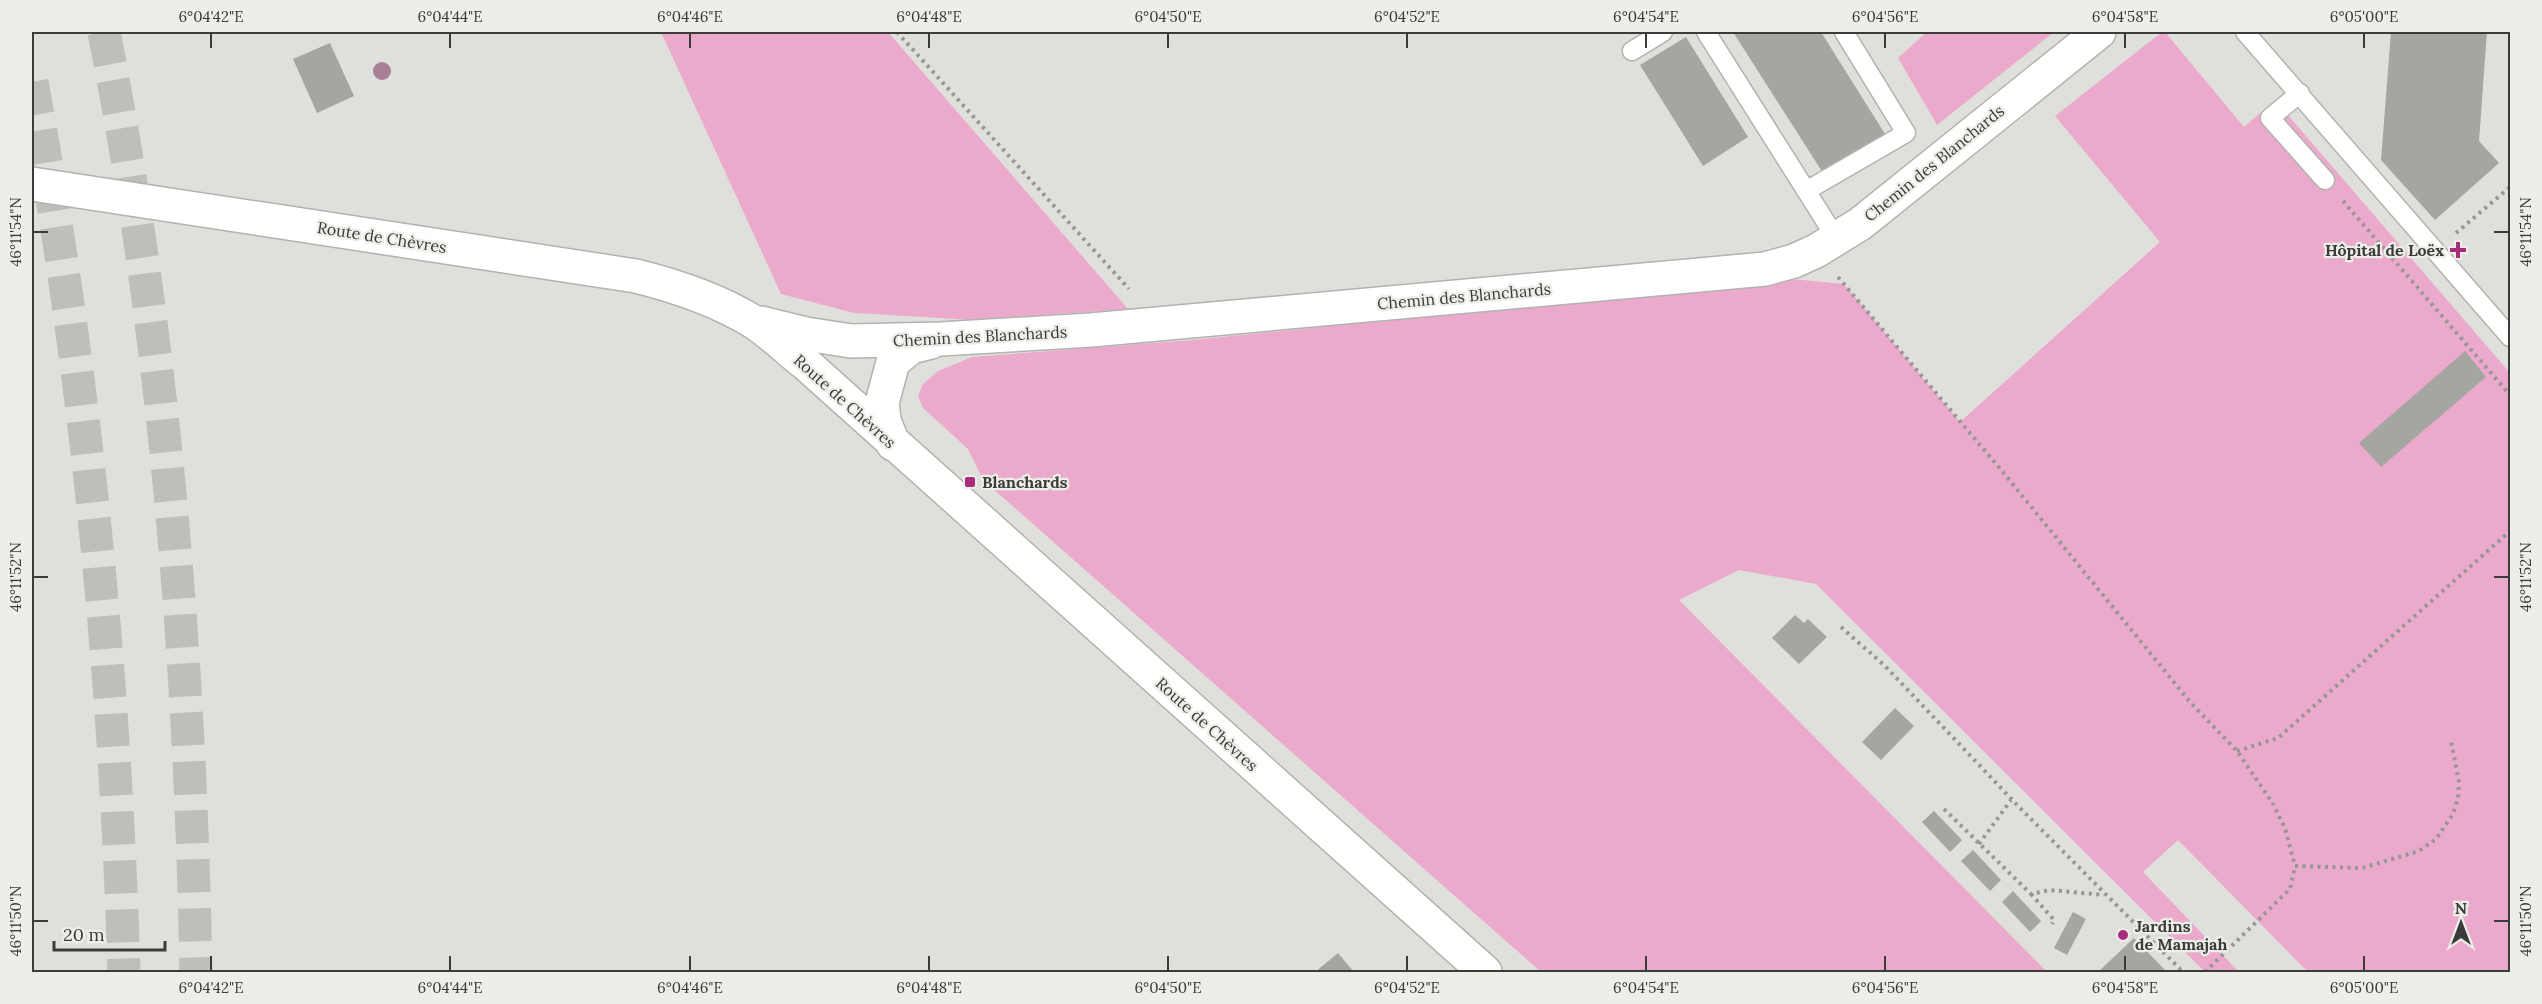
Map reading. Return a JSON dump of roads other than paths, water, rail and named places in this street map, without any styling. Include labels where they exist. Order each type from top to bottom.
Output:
[{"type":"street","name":"Chemin des Blanchards","points":[[753,322],[851,341],[941,339],[1091,330],[1765,269],[1794,261],[1860,224],[2099,32]]},
{"type":"street","name":"Route de Chèvres","points":[[32,184],[636,276],[676,286],[716,302],[753,322],[806,364],[892,444],[1485,972]]},
{"type":"street","points":[[892,444],[884,420],[882,403],[893,362],[912,347],[941,339]]},
{"type":"lane","points":[[1632,51],[1663,32]]},
{"type":"lane","points":[[1706,32],[1806,191],[1826,245]]},
{"type":"lane","points":[[1806,191],[1906,133],[1844,32]]},
{"type":"lane","points":[[2245,32],[2511,337]]},
{"type":"lane","points":[[2300,93],[2270,118],[2325,180]]},
{"type":"tunnel","points":[[104,32],[143,265],[171,500],[188,736],[196,972]]},
{"type":"tunnel","points":[[32,82],[68,303],[95,526],[113,749],[124,972]]},
{"type":"place","name":"Hôpital de Loëx","points":[[2458,250]]},
{"type":"place","name":"Blanchards","points":[[970,482]]},
{"type":"place","name":"Jardins de Mamajah","points":[[2123,935]]}]
